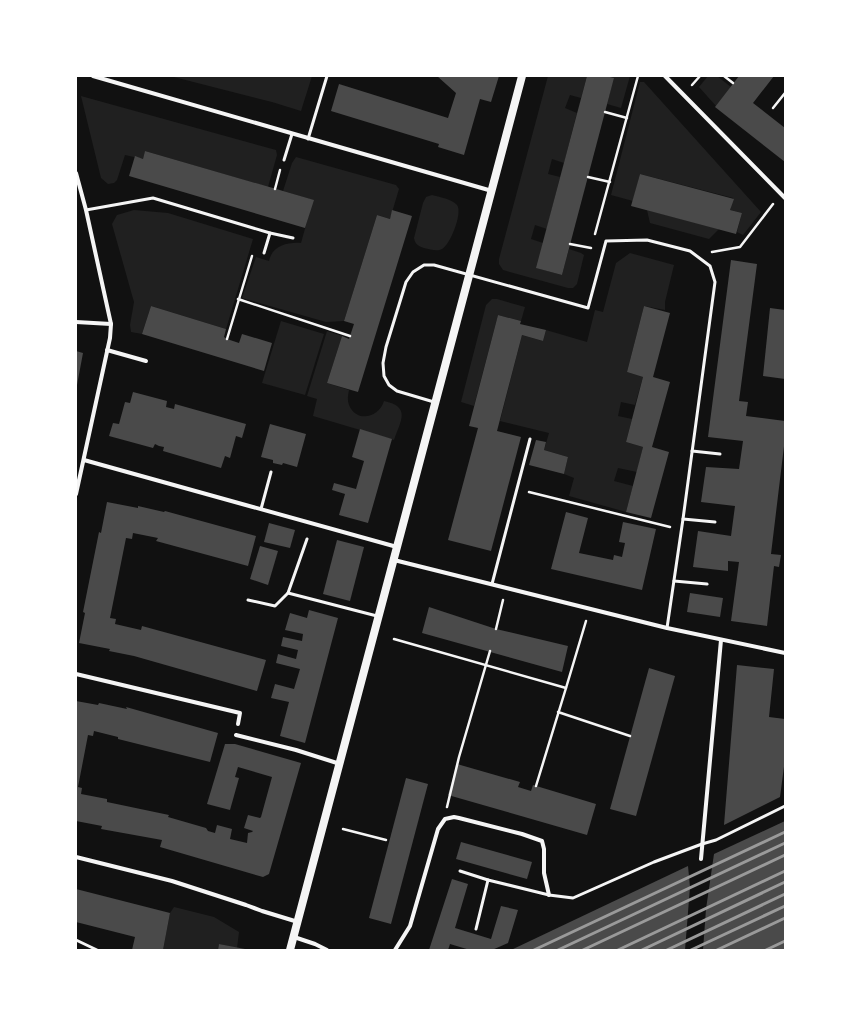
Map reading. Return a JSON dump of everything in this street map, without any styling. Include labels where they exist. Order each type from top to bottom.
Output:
[{"type":"main road","points":[[290,950],[522,76]]},
{"type":"street","points":[[93,76],[492,191]]},
{"type":"street","points":[[665,76],[785,198]]},
{"type":"street","points":[[76,173],[86,210],[111,324],[107,350],[76,494]]},
{"type":"street","points":[[76,322],[111,324]]},
{"type":"street","points":[[107,350],[146,361]]},
{"type":"street","points":[[84,460],[397,548]]},
{"type":"street","points":[[394,560],[667,628],[785,653]]},
{"type":"street","points":[[701,858],[721,640]]},
{"type":"street","points":[[76,674],[240,713],[238,724]]},
{"type":"street","points":[[236,735],[296,750],[340,764]]},
{"type":"street","points":[[395,950],[410,926],[438,829],[445,819],[454,817],[459,818],[522,834],[542,841],[544,849],[544,873],[550,895]]},
{"type":"street","points":[[76,857],[172,881],[269,914],[298,922]]},
{"type":"street","points":[[294,937],[327,950]]},
{"type":"lane","points":[[308,139],[327,76]]},
{"type":"lane","points":[[284,160],[292,134]]},
{"type":"lane","points":[[86,210],[153,198],[270,233],[293,238]]},
{"type":"lane","points":[[264,253],[270,233]]},
{"type":"lane","points":[[435,403],[398,391],[388,385],[384,376],[383,363],[386,347],[406,282],[413,272],[424,265],[470,275],[588,308],[606,241],[646,240],[690,251],[710,266],[715,282],[682,530],[667,628]]},
{"type":"lane","points":[[492,584],[530,439]]},
{"type":"lane","points":[[692,450],[720,454]]},
{"type":"lane","points":[[261,509],[271,472]]},
{"type":"lane","points":[[683,519],[715,522]]},
{"type":"lane","points":[[248,600],[274,606],[288,593],[307,539]]},
{"type":"lane","points":[[674,581],[707,584]]},
{"type":"lane","points":[[288,593],[379,617]]},
{"type":"lane","points":[[460,871],[488,880],[550,895],[572,898],[654,862],[716,840],[785,806]]},
{"type":"lane","points":[[476,929],[488,880]]},
{"type":"lane","points":[[76,940],[97,950]]},
{"type":"path","points":[[594,237],[638,76]]},
{"type":"path","points":[[724,76],[733,83]]},
{"type":"path","points":[[773,108],[785,93]]},
{"type":"path","points":[[605,112],[627,118]]},
{"type":"path","points":[[274,189],[284,160]]},
{"type":"path","points":[[588,177],[610,182]]},
{"type":"path","points":[[696,254],[740,247],[780,194]]},
{"type":"path","points":[[570,244],[591,249],[593,243]]},
{"type":"path","points":[[227,339],[238,299],[254,251],[264,253]]},
{"type":"path","points":[[238,299],[350,336]]},
{"type":"path","points":[[517,489],[682,530]]},
{"type":"path","points":[[496,629],[506,588]]},
{"type":"path","points":[[536,786],[590,609]]},
{"type":"path","points":[[394,639],[566,688]]},
{"type":"path","points":[[445,819],[459,757],[490,651]]},
{"type":"path","points":[[558,712],[630,736]]},
{"type":"path","points":[[343,830],[386,840]]},
{"type":"shaded area","points":[[170,76],[312,76],[301,111],[272,102]]},
{"type":"shaded area","points":[[548,76],[587,76],[581,98],[570,95],[565,108],[577,113],[564,163],[552,159],[548,174],[560,177],[547,229],[535,225],[531,239],[543,243],[537,268],[562,275],[569,249],[584,255],[577,284],[573,288],[568,288],[503,270],[499,264],[499,259]]},
{"type":"shaded area","points":[[606,76],[630,76],[621,108],[607,104],[614,78]]},
{"type":"shaded area","points":[[708,76],[717,76],[731,87],[716,106],[699,87]]},
{"type":"shaded area","points":[[640,82],[644,82],[761,212],[743,235],[737,232],[742,213],[730,210],[733,198],[640,174],[633,201],[611,195]]},
{"type":"shaded area","points":[[81,96],[276,150],[277,155],[268,187],[145,151],[143,159],[125,155],[117,180],[114,183],[108,184],[101,178]]},
{"type":"shaded area","points":[[296,157],[396,185],[399,189],[390,219],[377,215],[344,321],[326,322],[242,298],[256,257],[269,261],[273,252],[277,248],[286,244],[301,243],[313,200],[283,191],[292,163]]},
{"type":"shaded area","points":[[432,195],[452,201],[457,205],[458,209],[457,221],[449,242],[442,249],[438,250],[424,248],[414,240],[423,203],[426,197]]},
{"type":"shaded area","points":[[134,210],[168,213],[253,239],[226,329],[151,306],[142,334],[131,332],[130,325],[134,302],[112,224],[117,215]]},
{"type":"shaded area","points":[[647,210],[719,229],[709,239],[650,223]]},
{"type":"shaded area","points":[[630,253],[674,265],[665,302],[665,310],[644,306],[627,372],[643,377],[635,405],[621,402],[618,416],[632,419],[626,442],[643,447],[637,472],[618,468],[614,481],[633,486],[626,512],[569,496],[574,478],[564,474],[568,457],[544,450],[549,433],[500,421],[522,335],[543,341],[546,330],[587,342],[595,310],[603,312],[616,263]]},
{"type":"shaded area","points":[[492,299],[525,307],[521,321],[498,315],[474,406],[461,402],[486,305]]},
{"type":"shaded area","points":[[281,321],[324,334],[305,395],[262,383]]},
{"type":"shaded area","points":[[327,331],[342,336],[327,383],[349,390],[348,399],[352,411],[362,416],[373,414],[381,407],[384,401],[398,407],[402,415],[394,440],[313,416],[317,399],[307,396]]},
{"type":"shaded area","points":[[174,907],[214,917],[239,932],[237,948],[219,944],[218,950],[163,950],[170,913]]},
{"type":"building","points":[[437,76],[499,76],[491,102],[480,99],[464,155],[438,147],[439,144],[331,111],[339,84],[448,118],[456,93]]},
{"type":"building","points":[[587,76],[606,76],[614,78],[562,275],[536,268]]},
{"type":"building","points":[[739,76],[774,76],[753,103],[785,128],[785,162],[715,107]]},
{"type":"building","points":[[145,151],[314,200],[305,228],[129,176],[135,156],[143,159]]},
{"type":"building","points":[[640,174],[734,199],[730,210],[742,213],[736,234],[631,206]]},
{"type":"building","points":[[392,210],[412,216],[358,392],[327,383],[342,336],[349,339],[354,324],[344,321],[377,215],[390,219]]},
{"type":"building","points":[[731,260],[757,264],[739,401],[748,402],[746,416],[785,421],[785,438],[771,554],[781,555],[779,567],[774,566],[767,626],[731,621],[739,562],[728,561],[728,571],[693,567],[698,531],[731,536],[735,506],[701,502],[706,467],[739,469],[743,441],[708,437]]},
{"type":"building","points":[[151,306],[226,329],[224,337],[239,343],[242,334],[272,343],[264,371],[142,334]]},
{"type":"building","points":[[644,306],[670,313],[653,377],[670,382],[652,447],[669,452],[651,518],[626,512],[643,447],[626,442],[643,377],[627,372]]},
{"type":"building","points":[[770,308],[785,310],[785,379],[763,376]]},
{"type":"building","points":[[498,315],[521,321],[520,324],[546,330],[543,341],[522,335],[497,431],[521,437],[491,551],[448,540],[478,428],[469,426]]},
{"type":"building","points":[[76,351],[83,353],[77,385],[76,385]]},
{"type":"building","points":[[133,392],[167,401],[166,407],[174,409],[175,404],[246,424],[242,438],[236,436],[230,458],[225,456],[221,468],[163,451],[164,447],[155,444],[153,448],[109,436],[113,423],[119,424],[125,402],[130,403]]},
{"type":"building","points":[[270,424],[306,434],[297,467],[283,463],[282,465],[273,463],[273,460],[261,457]]},
{"type":"building","points":[[360,429],[392,439],[368,523],[339,515],[345,494],[332,490],[334,483],[356,489],[364,461],[352,457]]},
{"type":"building","points":[[536,440],[546,442],[544,450],[568,457],[564,474],[529,465]]},
{"type":"building","points":[[107,502],[165,511],[256,536],[248,566],[156,541],[158,538],[133,533],[132,539],[126,538],[110,618],[116,619],[115,624],[141,630],[142,626],[266,660],[257,691],[134,656],[109,651],[110,649],[79,643],[85,613],[83,612],[99,532],[101,533]]},
{"type":"building","points":[[566,512],[588,518],[579,553],[613,560],[614,555],[622,557],[625,543],[619,542],[623,522],[656,529],[642,590],[551,569]]},
{"type":"building","points":[[269,523],[295,530],[290,548],[264,542]]},
{"type":"building","points":[[337,540],[364,547],[350,601],[323,594]]},
{"type":"building","points":[[260,546],[278,551],[268,585],[250,579]]},
{"type":"building","points":[[690,593],[723,598],[720,617],[687,612]]},
{"type":"building","points":[[429,607],[496,629],[568,646],[562,672],[422,633]]},
{"type":"building","points":[[309,610],[338,618],[305,743],[280,736],[289,702],[271,698],[275,684],[294,689],[300,669],[276,663],[278,654],[296,659],[298,650],[281,646],[283,637],[302,641],[303,634],[285,630],[290,613],[307,618]]},
{"type":"building","points":[[737,665],[774,669],[769,717],[785,719],[785,759],[780,797],[724,825]]},
{"type":"building","points":[[649,668],[675,676],[636,816],[610,809]]},
{"type":"building","points":[[76,701],[98,705],[99,703],[127,709],[126,707],[218,733],[210,762],[118,739],[118,737],[94,731],[93,736],[88,735],[78,787],[82,788],[81,794],[107,799],[107,802],[169,815],[168,817],[206,828],[208,831],[215,833],[217,825],[232,829],[230,839],[247,843],[248,833],[253,831],[244,828],[248,815],[261,817],[272,777],[238,767],[235,777],[239,778],[230,810],[207,804],[225,744],[235,744],[301,763],[269,874],[263,877],[160,847],[162,840],[101,829],[102,826],[76,821]]},
{"type":"building","points":[[457,764],[520,782],[518,787],[531,791],[533,785],[596,804],[587,835],[448,795]]},
{"type":"building","points":[[406,778],[428,784],[391,924],[369,918]]},
{"type":"building","points":[[785,821],[785,950],[703,950],[706,909],[714,854]]},
{"type":"building","points":[[461,842],[532,862],[527,879],[456,859]]},
{"type":"building","points":[[688,866],[690,887],[685,950],[511,950]]},
{"type":"building","points":[[452,879],[468,884],[455,928],[491,939],[501,906],[518,910],[508,943],[492,950],[470,950],[450,944],[448,950],[429,950]]},
{"type":"building","points":[[76,889],[170,913],[163,950],[132,950],[135,937],[76,922]]},
{"type":"building","points":[[219,944],[245,949],[245,950],[218,950]]},
{"type":"railway","points":[[534,950],[785,832]]},
{"type":"railway","points":[[558,950],[785,843]]},
{"type":"railway","points":[[583,950],[785,855]]},
{"type":"railway","points":[[618,950],[785,871]]},
{"type":"railway","points":[[642,950],[785,882]]},
{"type":"railway","points":[[667,950],[785,894]]},
{"type":"railway","points":[[691,950],[785,906]]},
{"type":"railway","points":[[717,950],[785,918]]},
{"type":"railway","points":[[766,950],[785,941]]}]
